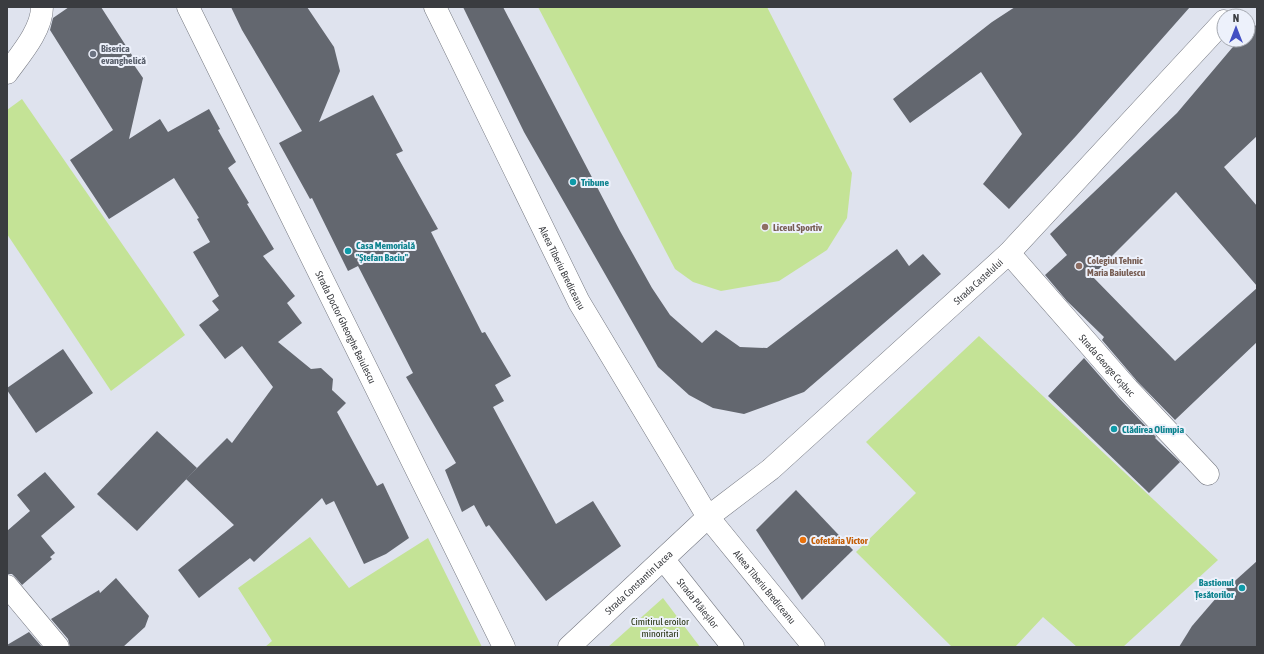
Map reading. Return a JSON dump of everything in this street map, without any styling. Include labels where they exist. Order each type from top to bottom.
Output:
[{"type":"street","points":[[7,73],[30,43],[42,15],[42,7]]},
{"type":"street","name":"Strada Doctor Gheorghe Baiulescu","points":[[188,7],[504,647]]},
{"type":"street","name":"Aleea Tiberiu Brediceanu","points":[[435,7],[579,302],[712,522],[814,647]]},
{"type":"street","name":"Strada Castelului","points":[[712,522],[1009,253],[1216,30]]},
{"type":"street","name":"Strada George Coșbuc","points":[[1009,253],[1128,390],[1208,474]]},
{"type":"street","name":"Strada Constantin Lacea","points":[[569,647],[664,560],[712,522]]},
{"type":"street","name":"Strada Plăieșilor","points":[[664,560],[733,647]]},
{"type":"street","points":[[7,586],[58,647]]},
{"type":"green space","points":[[538,7],[767,7],[852,173],[847,218],[827,250],[779,281],[721,291],[693,282],[675,269]]},
{"type":"green space","points":[[22,99],[185,335],[111,391],[7,234],[7,110]]},
{"type":"green space","points":[[979,336],[1218,560],[1123,647],[1077,647],[1043,617],[1015,647],[952,647],[856,552],[916,493],[866,442]]},
{"type":"green space","points":[[310,537],[349,588],[428,538],[482,647],[265,647],[272,641],[238,588]]},
{"type":"green space","name":"Cimitirul eroilor minoritari","points":[[663,598],[700,647],[608,647]]},
{"type":"building","points":[[69,7],[101,7],[137,63],[134,65],[143,78],[129,139],[160,119],[168,132],[209,109],[220,129],[218,130],[236,162],[228,168],[249,203],[247,204],[274,249],[263,256],[295,296],[287,303],[302,323],[278,342],[311,369],[321,368],[333,379],[332,390],[346,403],[337,412],[377,486],[383,483],[409,538],[386,554],[364,564],[334,501],[326,505],[322,498],[254,562],[250,558],[199,598],[178,570],[234,525],[186,479],[227,438],[232,443],[273,387],[242,346],[225,359],[199,325],[219,310],[212,301],[219,296],[193,252],[210,242],[197,219],[199,218],[174,178],[109,219],[70,160],[113,130],[50,30],[53,18]]},
{"type":"building","points":[[231,7],[307,7],[334,47],[340,71],[319,122],[373,95],[403,151],[396,154],[438,229],[431,232],[482,333],[485,332],[511,376],[495,385],[504,401],[493,407],[556,524],[593,501],[621,546],[546,601],[489,525],[486,527],[474,505],[462,512],[445,470],[456,463],[406,377],[413,373],[358,266],[348,271],[312,198],[310,199],[279,143],[302,131],[242,30]]},
{"type":"building","name":"Tribune","points":[[463,7],[503,7],[620,231],[652,288],[670,315],[702,343],[716,330],[740,347],[767,348],[897,249],[909,266],[923,254],[941,274],[804,392],[744,414],[713,408],[689,395],[658,367],[524,132]]},
{"type":"building","points":[[1015,7],[1190,7],[1009,209],[983,184],[1022,134],[981,72],[910,123],[893,99],[992,22]]},
{"type":"building","name":"Colegiul Tehnic Maria Baiulescu","points":[[1257,24],[1257,136],[1224,167],[1257,206],[1257,286],[1176,192],[1092,276],[1175,361],[1257,288],[1257,342],[1175,420],[1137,381],[1102,340],[1104,337],[1067,301],[1045,275],[1067,255],[1050,234],[1177,113],[1232,48],[1256,48]]},
{"type":"building","points":[[63,349],[93,393],[36,433],[7,388]]},
{"type":"building","name":"Clădirea Olimpia","points":[[1084,358],[1156,437],[1155,438],[1180,462],[1149,493],[1048,396]]},
{"type":"building","points":[[157,431],[197,468],[137,531],[97,494]]},
{"type":"building","points":[[45,472],[75,507],[41,536],[55,553],[50,557],[52,559],[22,585],[12,574],[7,574],[7,531],[30,511],[17,495]]},
{"type":"building","name":"Cofetăria Victor","points":[[796,490],[853,550],[802,600],[756,530]]},
{"type":"building","name":"Bastionul Țesătorilor","points":[[1257,561],[1257,647],[1179,647],[1192,626],[1217,597]]},
{"type":"building","points":[[116,578],[149,616],[145,627],[123,647],[70,647],[68,639],[51,619],[99,590],[100,593]]},
{"type":"building","points":[[29,632],[42,647],[7,647],[7,645]]},
{"type":"place","name":"Biserica evanghelică","points":[[93,54]]},
{"type":"place","name":"Tribune","points":[[573,182]]},
{"type":"place","name":"Liceul Sportiv","points":[[765,227]]},
{"type":"place","name":"Casa Memorială \"Ștefan Baciu\"","points":[[348,251]]},
{"type":"place","name":"Colegiul Tehnic Maria Baiulescu","points":[[1079,266]]},
{"type":"place","name":"Clădirea Olimpia","points":[[1114,429]]},
{"type":"place","name":"Cofetăria Victor","points":[[803,540]]},
{"type":"place","name":"Bastionul Țesătorilor","points":[[1242,588]]}]
